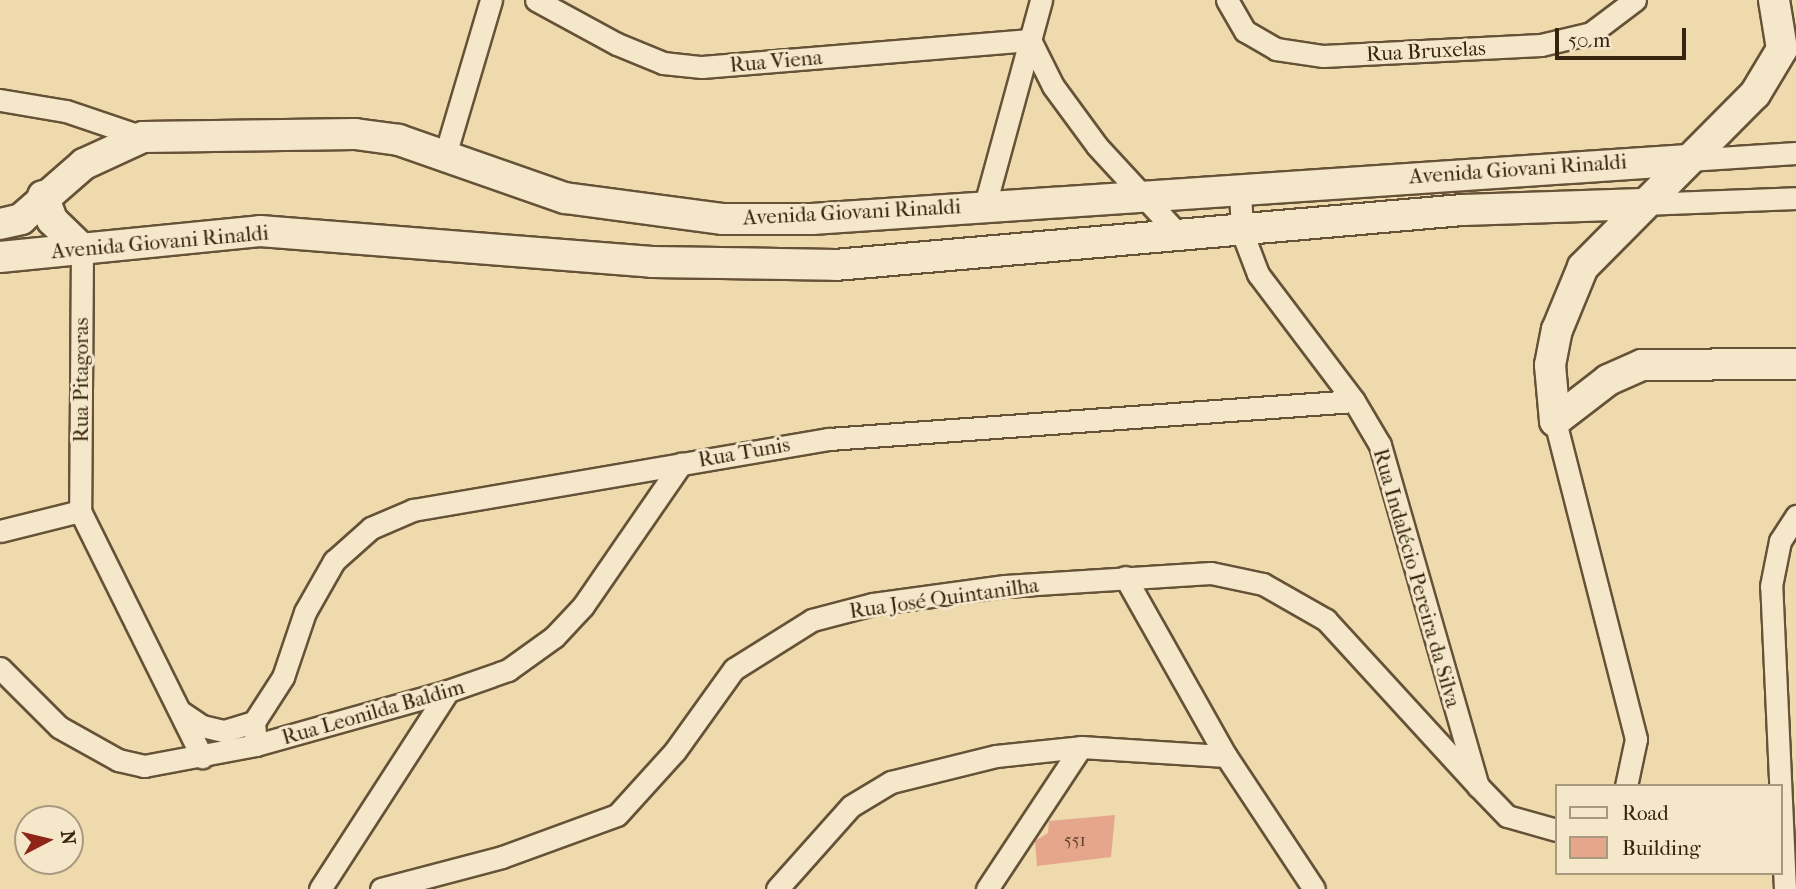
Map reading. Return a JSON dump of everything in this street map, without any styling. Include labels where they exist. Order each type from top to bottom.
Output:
[{"type":"street","points":[[446,152],[491,0]]},
{"type":"street","name":"Rua Viena","points":[[536,0],[628,49],[663,63],[702,67],[1030,40]]},
{"type":"street","points":[[985,205],[1041,0]]},
{"type":"street","name":"Rua Bruxelas","points":[[1227,0],[1245,31],[1276,49],[1323,56],[1541,45],[1591,33],[1635,0]]},
{"type":"street","points":[[1643,204],[1755,94],[1770,71],[1782,48],[1774,0]]},
{"type":"street","points":[[1030,40],[1053,86],[1097,146],[1147,195],[1181,237]]},
{"type":"street","points":[[0,100],[66,111],[144,137]]},
{"type":"street","name":"Avenida Giovani Rinaldi","points":[[0,225],[21,219],[43,196],[84,164],[144,137],[355,134],[446,152],[522,188],[565,198],[722,219],[812,219],[985,205],[1796,153]]},
{"type":"street","points":[[1240,190],[1242,232]]},
{"type":"street","points":[[43,196],[52,220],[82,249]]},
{"type":"street","name":"Avenida Giovani Rinaldi","points":[[0,257],[260,231],[762,267],[965,258],[1463,211],[1615,216],[1643,204],[1796,198]]},
{"type":"street","points":[[1615,216],[1583,267],[1557,330],[1550,365],[1555,421],[1636,739],[1626,784]]},
{"type":"street","name":"Rua Indalécio Pereira da Silva","points":[[1242,232],[1258,274],[1354,401],[1380,445],[1478,786],[1507,817],[1554,829]]},
{"type":"street","name":"Rua Pitagoras","points":[[80,511],[82,249]]},
{"type":"street","points":[[1555,421],[1608,380],[1642,365],[1796,363]]},
{"type":"street","name":"Rua Tunis","points":[[254,722],[283,677],[305,612],[334,561],[371,528],[413,510],[829,439],[1354,401]]},
{"type":"street","name":"Rua Leonilda Baldim","points":[[0,668],[59,727],[118,760],[144,765],[202,757],[256,745],[448,691],[508,670],[554,637],[583,606],[681,464]]},
{"type":"street","points":[[0,531],[80,511],[202,757]]},
{"type":"street","points":[[1780,784],[1771,586],[1780,541],[1796,516]]},
{"type":"street","name":"Rua José Quintanilha","points":[[382,889],[402,887],[502,857],[617,815],[675,751],[734,669],[811,620],[886,602],[1125,577],[1211,573],[1264,584],[1326,620],[1478,786]]},
{"type":"street","points":[[1125,577],[1226,756],[1314,889]]},
{"type":"street","points":[[320,889],[448,691]]},
{"type":"street","points":[[181,712],[202,726],[224,731],[254,722],[256,745]]},
{"type":"street","points":[[777,889],[851,806],[891,782],[996,756],[1081,747],[1226,756]]},
{"type":"street","points":[[987,889],[1081,747]]},
{"type":"street","points":[[1782,824],[1785,889]]},
{"type":"building","points":[[1115,815],[1111,857],[1037,866],[1035,841],[1048,833],[1049,821]]}]
